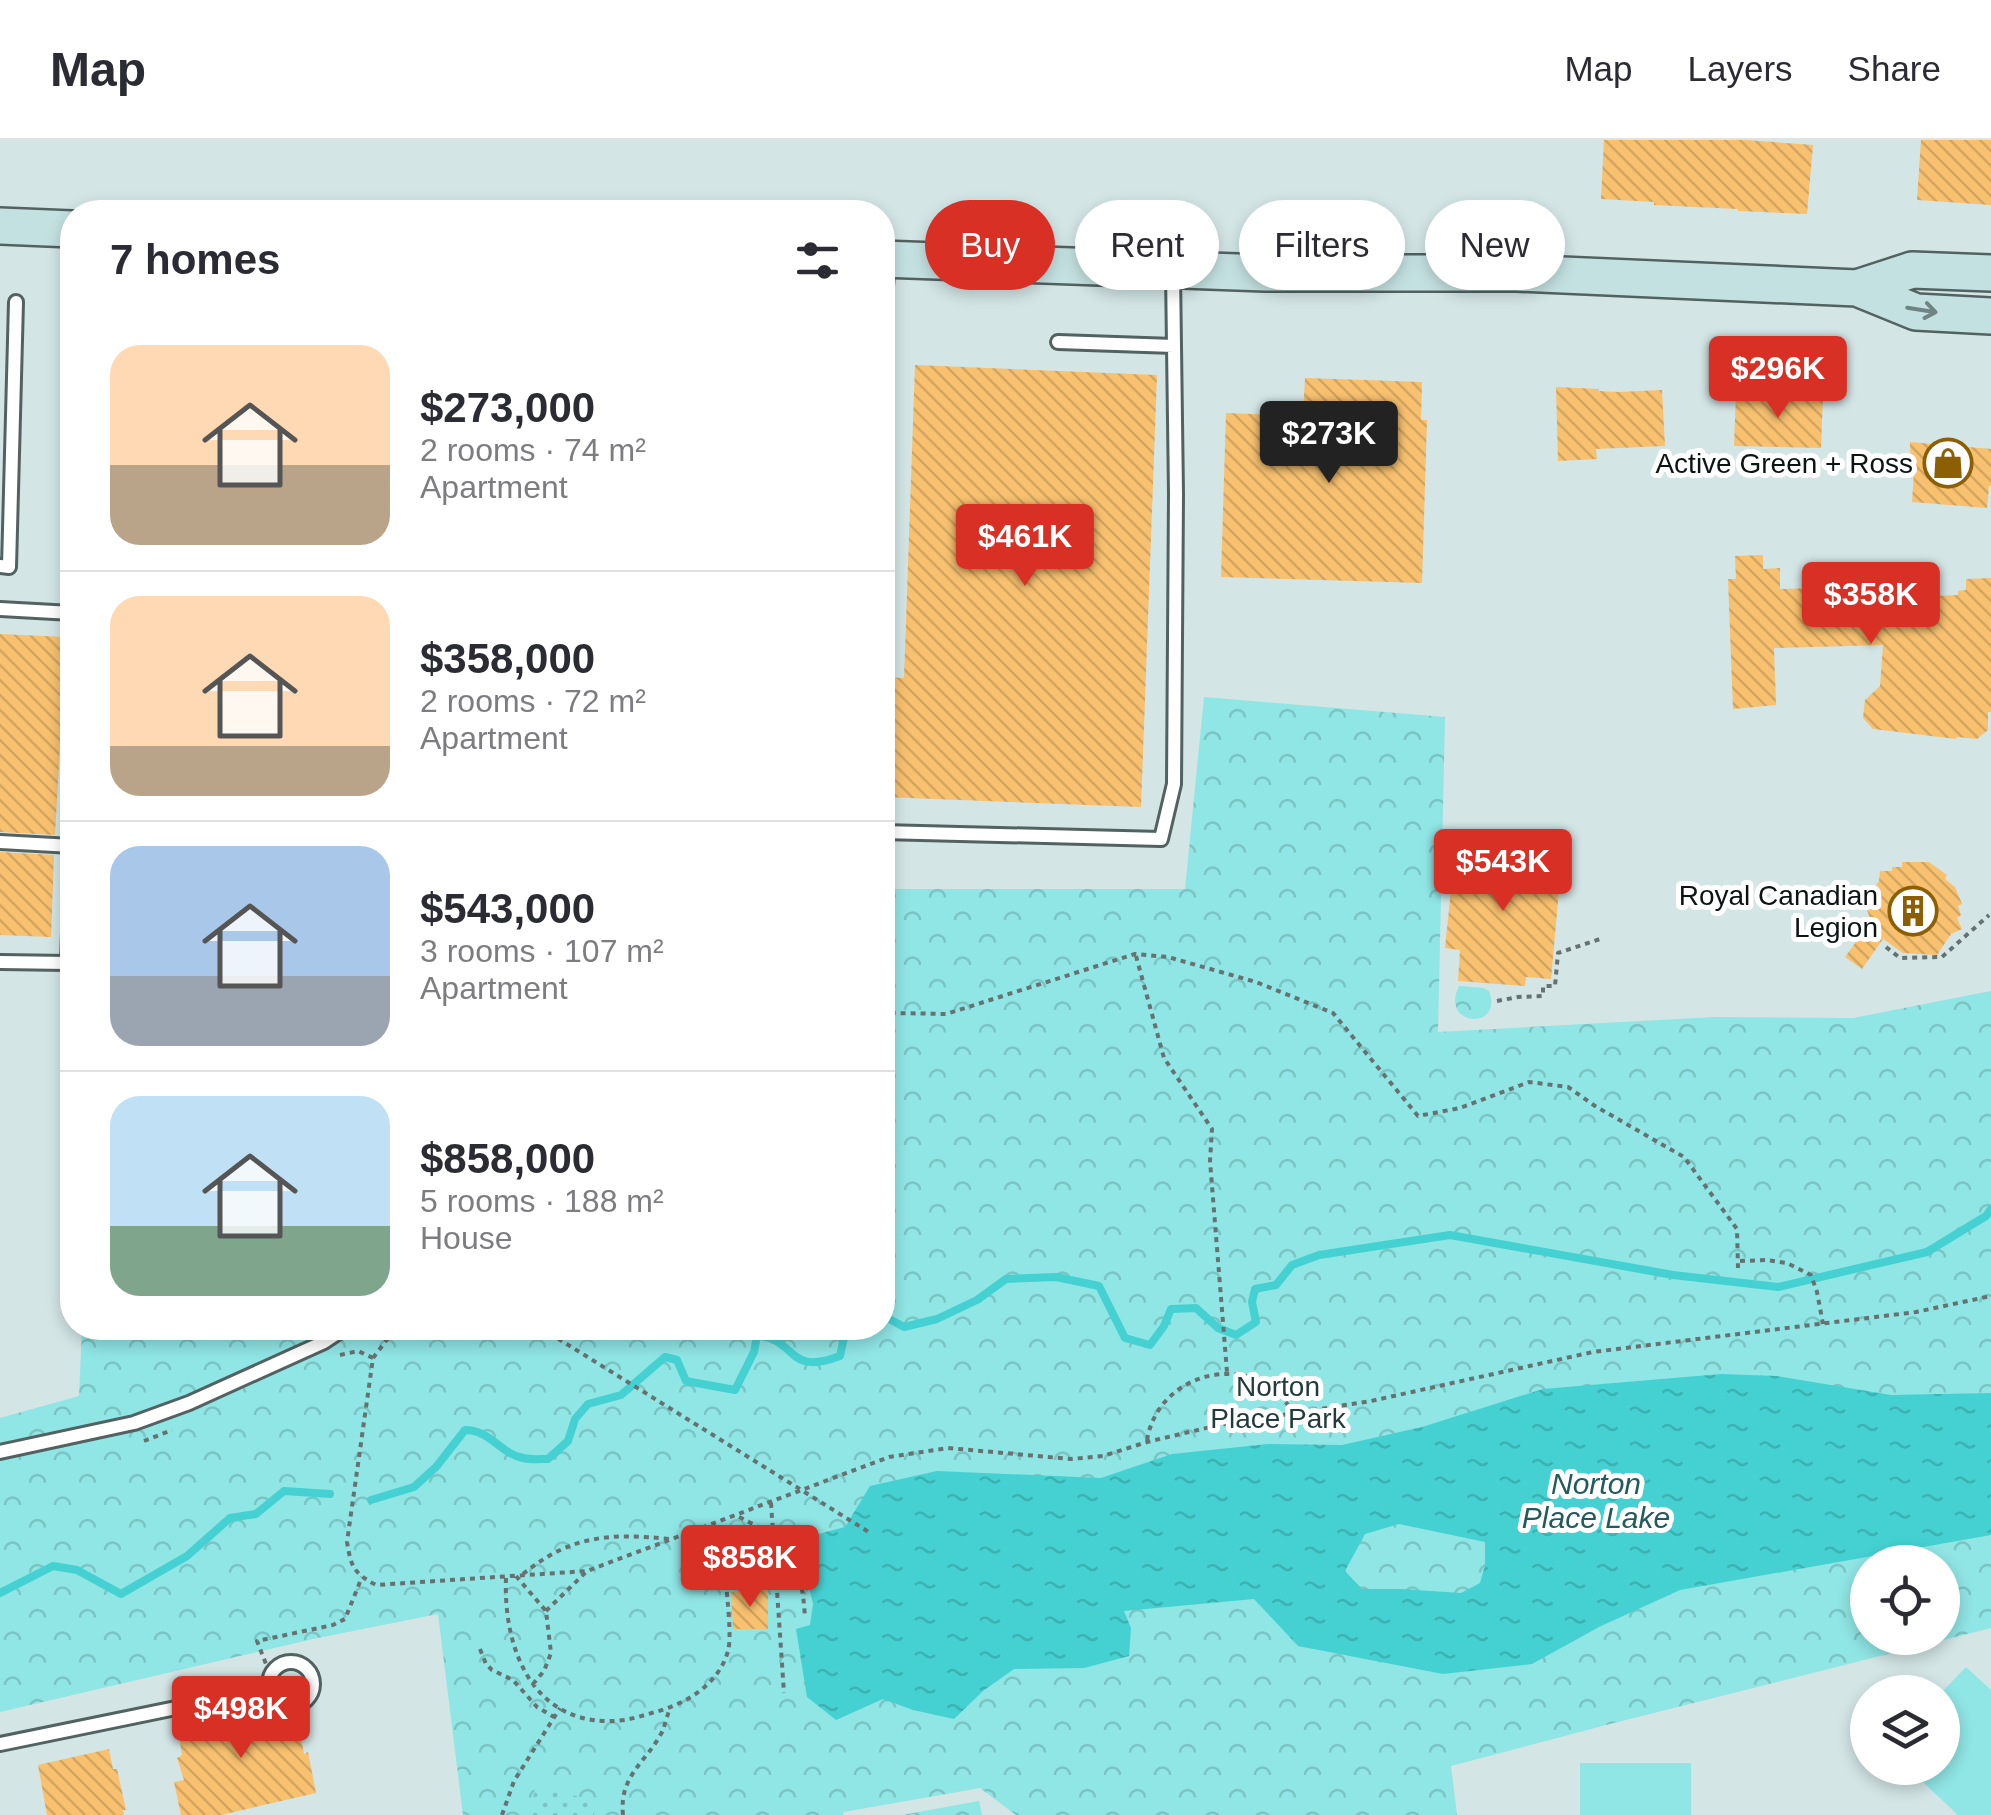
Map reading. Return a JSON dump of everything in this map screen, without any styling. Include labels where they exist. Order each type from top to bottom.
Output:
[{"type":"street","points":[[0,226],[60,228]]},
{"type":"street","points":[[895,259],[1075,266]]},
{"type":"street","points":[[1857,288],[1912,270],[1991,273]]},
{"type":"street","points":[[1219,272],[1516,273],[1857,288],[1916,312],[1991,316]]},
{"type":"lane","points":[[895,832],[1162,838],[1174,784],[1173,290]]},
{"type":"lane","points":[[0,566],[9,567],[16,302]]},
{"type":"lane","points":[[1058,342],[1174,346]]},
{"type":"lane","points":[[0,609],[60,612]]},
{"type":"lane","points":[[0,842],[60,843]]},
{"type":"lane","points":[[0,962],[60,963]]},
{"type":"lane","points":[[0,1452],[134,1423],[189,1403],[327,1340]]},
{"type":"lane","points":[[294,1662],[309,1672],[313,1688],[304,1702],[296,1706],[279,1703],[270,1690],[272,1673],[278,1666],[294,1662]]},
{"type":"lane","points":[[0,1744],[270,1690]]},
{"type":"path","points":[[1886,948],[1900,958],[1942,957],[1989,915]]},
{"type":"path","points":[[1497,1001],[1542,996],[1543,986],[1554,986],[1558,953],[1603,938]]},
{"type":"path","points":[[895,1014],[946,1014],[1135,954],[1168,957],[1256,982],[1333,1013],[1418,1116],[1460,1108],[1529,1082],[1568,1087],[1684,1157],[1737,1229],[1738,1268]]},
{"type":"path","points":[[1135,954],[1164,1058],[1212,1129],[1210,1160],[1227,1372]]},
{"type":"path","points":[[1738,1261],[1786,1262],[1813,1277],[1824,1324]]},
{"type":"path","points":[[385,1340],[374,1358],[347,1542],[351,1565],[362,1578],[376,1584],[587,1571],[890,1457],[948,1448],[1071,1459],[1103,1456],[1219,1425],[1371,1402],[1593,1352],[1916,1312],[1991,1296]]},
{"type":"path","points":[[560,1340],[872,1534]]},
{"type":"path","points":[[330,1358],[358,1350],[374,1358]]},
{"type":"path","points":[[1147,1442],[1149,1427],[1161,1406],[1181,1388],[1205,1376],[1227,1372],[1247,1376],[1273,1389],[1294,1414]]},
{"type":"path","points":[[771,1503],[784,1694]]},
{"type":"path","points":[[737,1516],[758,1526],[792,1558],[800,1573],[804,1618]]},
{"type":"path","points":[[506,1577],[515,1653],[528,1679],[560,1708],[594,1719],[624,1720],[670,1708],[696,1695],[716,1675],[729,1649],[726,1582],[698,1531]]},
{"type":"path","points":[[518,1576],[546,1556],[579,1542],[626,1534],[674,1540]]},
{"type":"path","points":[[546,1612],[587,1571]]},
{"type":"path","points":[[518,1576],[546,1612],[551,1653],[533,1684]]},
{"type":"path","points":[[272,1673],[258,1640],[334,1626],[345,1619],[362,1578]]},
{"type":"path","points":[[726,1582],[777,1580]]},
{"type":"path","points":[[480,1648],[492,1670],[513,1680],[537,1707],[554,1717]]},
{"type":"path","points":[[502,1815],[514,1781],[560,1708]]},
{"type":"path","points":[[623,1815],[627,1783],[661,1734],[670,1708]]},
{"type":"green space","name":"Norton Place Park","points":[[1204,697],[1445,717],[1438,1032],[1715,1017],[1853,1018],[1991,991],[1991,1628],[1960,1636],[1960,1545],[1850,1545],[1850,1655],[1884,1655],[1451,1766],[1457,1815],[1016,1815],[980,1788],[843,1815],[463,1815],[438,1614],[0,1712],[0,1418],[79,1396],[81,1340],[895,1340],[895,889],[1185,889]]},
{"type":"green space","points":[[1459,986],[1489,991],[1488,1013],[1472,1019],[1457,1010]]},
{"type":"green space","points":[[1966,1667],[1991,1690],[1991,1815],[1958,1815],[1926,1785],[1960,1785],[1958,1675]]},
{"type":"green space","points":[[1580,1763],[1691,1763],[1691,1815],[1580,1815]]},
{"type":"green space","points":[[535,1788],[597,1800],[594,1815],[530,1815]]},
{"type":"green space","points":[[979,1801],[982,1815],[902,1815]]},
{"type":"water","name":"Norton Place Lake","points":[[1721,1374],[1777,1376],[1891,1395],[1991,1393],[1991,1535],[1934,1545],[1850,1545],[1850,1560],[1680,1590],[1599,1627],[1532,1664],[1443,1674],[1298,1646],[1254,1599],[1124,1611],[1131,1628],[1129,1656],[1084,1668],[1014,1669],[954,1719],[883,1699],[836,1720],[807,1697],[796,1629],[810,1625],[813,1604],[800,1549],[818,1534],[845,1527],[870,1486],[937,1471],[1101,1478],[1172,1454],[1268,1444],[1342,1445],[1422,1427],[1543,1389]],"holes":[[[1399,1524],[1485,1542],[1480,1583],[1461,1593],[1362,1589],[1345,1571],[1365,1534]]]},
{"type":"building","points":[[1604,140],[1746,140],[1813,145],[1807,214],[1601,199]]},
{"type":"building","points":[[1921,140],[1991,140],[1991,205],[1917,200]]},
{"type":"building","points":[[915,365],[1157,375],[1141,807],[895,798],[895,678],[904,678]]},
{"type":"building","points":[[1305,378],[1422,382],[1421,420],[1427,420],[1422,583],[1221,577],[1226,413],[1303,416]]},
{"type":"building","points":[[1556,387],[1619,392],[1662,390],[1665,446],[1596,449],[1597,459],[1558,461]]},
{"type":"building","points":[[1736,393],[1823,396],[1821,448],[1734,446]]},
{"type":"building","points":[[1910,442],[1991,449],[1987,508],[1912,502]]},
{"type":"building","points":[[1763,555],[1763,569],[1780,568],[1780,589],[1897,586],[1898,598],[1958,595],[1958,591],[1966,590],[1966,579],[1991,578],[1988,730],[1977,739],[1956,739],[1873,729],[1863,718],[1865,700],[1880,686],[1883,645],[1774,648],[1776,705],[1733,709],[1728,579],[1736,579],[1735,556]]},
{"type":"building","points":[[0,634],[60,637],[55,835],[0,832]]},
{"type":"building","points":[[1456,842],[1516,846],[1515,854],[1562,857],[1551,979],[1526,977],[1525,986],[1458,981],[1460,950],[1445,948]]},
{"type":"building","points":[[0,852],[54,855],[51,937],[0,935]]},
{"type":"building","name":"Royal Canadian Legion","points":[[1902,862],[1929,862],[1947,875],[1945,879],[1955,887],[1962,904],[1958,906],[1961,915],[1957,918],[1962,929],[1951,934],[1937,955],[1903,953],[1883,939],[1862,969],[1845,957],[1871,921],[1864,902],[1879,881],[1880,871],[1902,867]]},
{"type":"building","points":[[768,1590],[768,1629],[733,1629],[731,1592]]},
{"type":"building","points":[[242,1705],[259,1706],[298,1722],[316,1793],[221,1815],[181,1815],[174,1782],[184,1780],[177,1758],[182,1755],[178,1730],[201,1713]]},
{"type":"building","points":[[109,1749],[113,1769],[117,1769],[124,1815],[47,1815],[38,1765]]},
{"type":"waterway","points":[[895,1322],[904,1327],[937,1319],[977,1300],[1006,1279],[1056,1277],[1099,1286],[1125,1338],[1150,1345],[1171,1309],[1196,1308],[1218,1328],[1236,1335],[1256,1322],[1252,1302],[1255,1289],[1276,1285],[1292,1265],[1319,1255],[1450,1235],[1673,1275],[1778,1287],[1927,1252],[1986,1216],[1991,1209]]},
{"type":"waterway","points":[[371,1500],[414,1487],[436,1467],[465,1430],[482,1434],[515,1455],[548,1459],[568,1441],[575,1419],[588,1404],[621,1395],[665,1357],[677,1360],[686,1381],[735,1390],[756,1340]]},
{"type":"waterway","points":[[774,1340],[810,1362],[840,1356],[843,1340]]},
{"type":"waterway","points":[[0,1593],[53,1566],[77,1570],[121,1594],[187,1556],[230,1518],[256,1514],[284,1491],[330,1494]]},
{"type":"place","name":"Active Green + Ross","points":[[1948,463]]},
{"type":"place","name":"Royal Canadian Legion","points":[[1913,911]]}]
